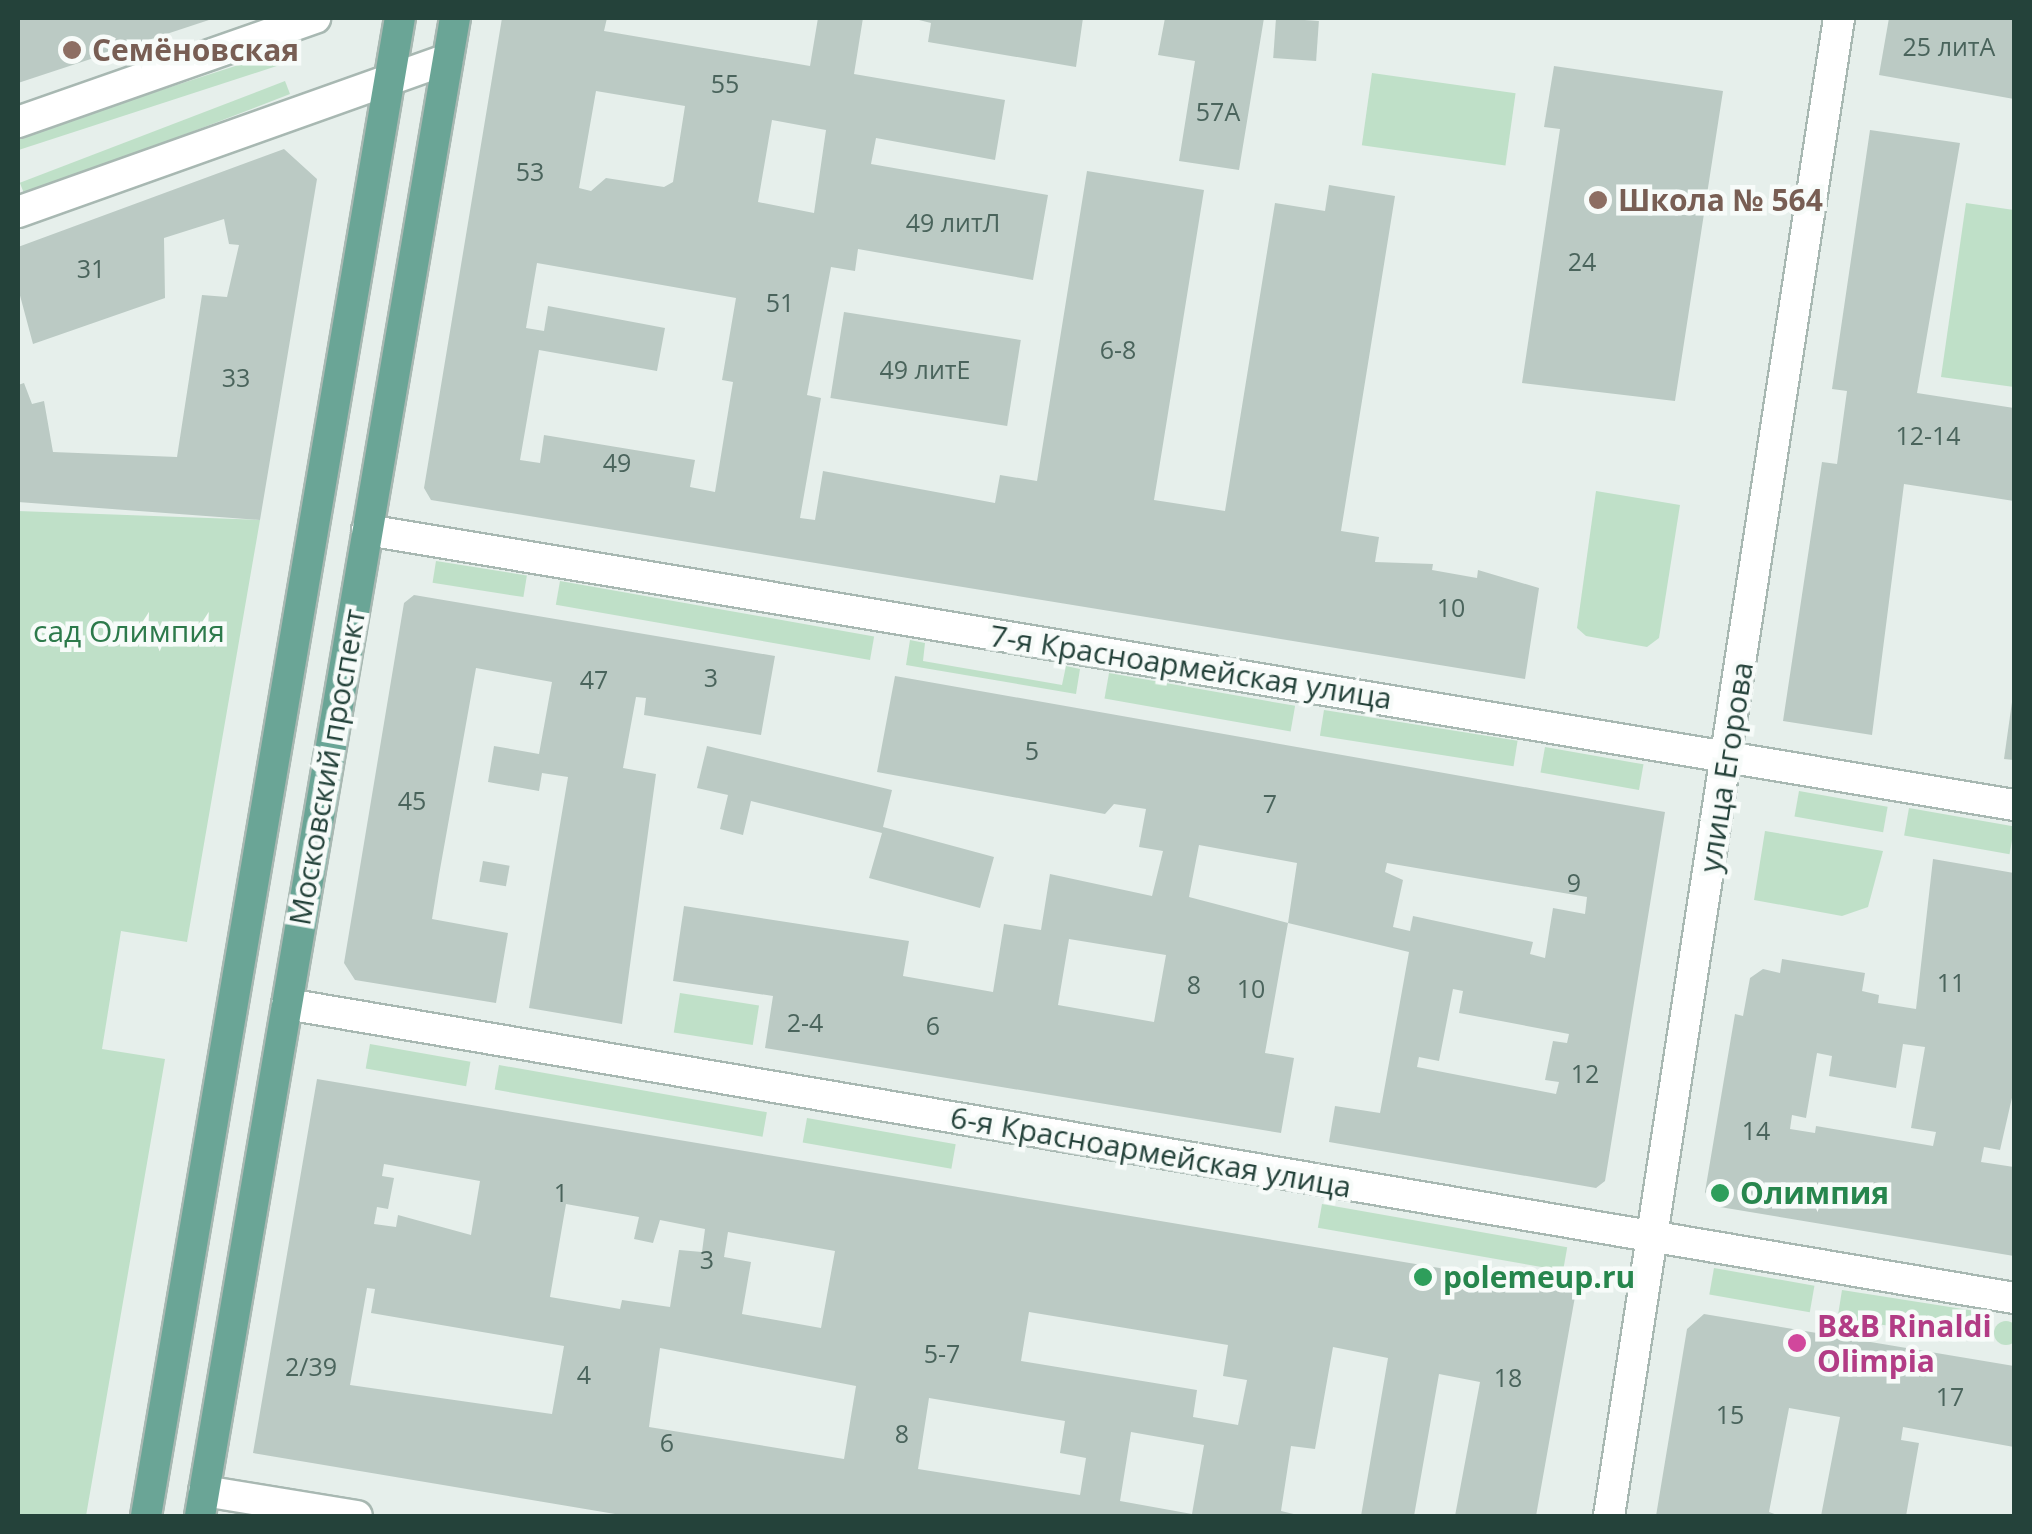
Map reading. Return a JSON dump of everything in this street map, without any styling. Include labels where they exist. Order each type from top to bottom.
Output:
[{"type":"main road","name":"Московский проспект","points":[[146,1516],[400,18]]},
{"type":"main road","name":"Московский проспект","points":[[202,1504],[455,18]]},
{"type":"street","points":[[18,122],[314,18]]},
{"type":"street","name":"улица Егорова","points":[[1609,1516],[1839,18]]},
{"type":"street","points":[[18,212],[448,58]]},
{"type":"street","name":"7-я Красноармейская улица","points":[[367,530],[2014,804]]},
{"type":"street","name":"6-я Красноармейская улица","points":[[287,1004],[2014,1298]]},
{"type":"street","points":[[202,1504],[357,1516]]},
{"type":"green space","points":[[275,53],[279,65],[19,150],[18,137]]},
{"type":"green space","points":[[1372,73],[1516,93],[1505,165],[1362,145]]},
{"type":"green space","points":[[285,81],[290,94],[25,196],[20,183]]},
{"type":"green space","points":[[1966,203],[2014,210],[2014,387],[1941,377]]},
{"type":"green space","points":[[1596,491],[1680,505],[1659,638],[1647,647],[1586,636],[1577,628]]},
{"type":"green space","name":"сад Олимпия","points":[[18,511],[260,520],[187,942],[121,931],[102,1049],[165,1059],[86,1516],[18,1516]]},
{"type":"green space","points":[[436,561],[527,575],[523,597],[433,583]]},
{"type":"green space","points":[[560,581],[874,636],[870,660],[556,605]]},
{"type":"green space","points":[[910,640],[925,643],[923,661],[1062,685],[1066,666],[1080,669],[1076,694],[906,665]]},
{"type":"green space","points":[[1109,673],[1295,706],[1291,731],[1104,699]]},
{"type":"green space","points":[[1324,710],[1518,741],[1514,766],[1320,736]]},
{"type":"green space","points":[[1545,747],[1643,764],[1639,790],[1540,773]]},
{"type":"green space","points":[[1799,791],[1888,807],[1883,832],[1794,817]]},
{"type":"green space","points":[[1909,808],[2014,827],[2010,854],[1904,836]]},
{"type":"green space","points":[[1765,831],[1883,851],[1868,907],[1842,916],[1754,900]]},
{"type":"green space","points":[[680,993],[759,1006],[753,1045],[674,1033]]},
{"type":"green space","points":[[370,1044],[470,1062],[466,1086],[366,1069]]},
{"type":"green space","points":[[499,1065],[767,1112],[763,1137],[495,1090]]},
{"type":"green space","points":[[807,1118],[956,1144],[951,1169],[803,1143]]},
{"type":"green space","points":[[1322,1204],[1567,1247],[1563,1271],[1318,1228]]},
{"type":"green space","points":[[1714,1268],[1814,1286],[1810,1312],[1709,1295]]},
{"type":"green space","points":[[1842,1290],[1975,1311],[1971,1339],[1838,1318]]},
{"type":"green space","points":[[2006,1321],[2015,1324],[2015,1342],[2006,1345],[1997,1342],[1994,1333],[1997,1324]]},
{"type":"building","points":[[18,18],[215,18],[18,83]]},
{"type":"building","points":[[502,18],[607,18],[604,31],[810,66],[818,18],[863,18],[854,74],[1005,100],[995,160],[876,138],[871,164],[1048,195],[1033,280],[858,249],[855,271],[831,267],[807,395],[821,398],[800,518],[815,520],[823,471],[995,503],[1000,475],[1037,481],[1087,171],[1204,190],[1154,500],[1225,511],[1275,203],[1325,211],[1329,185],[1395,196],[1341,531],[1379,537],[1375,562],[1433,564],[1432,570],[1477,578],[1478,570],[1539,588],[1525,679],[431,500],[424,488]],"holes":[[[596,91],[685,106],[673,182],[664,187],[606,178],[591,191],[579,188]],[[772,120],[826,130],[814,213],[758,202]],[[537,263],[736,298],[722,380],[733,382],[715,492],[690,487],[695,460],[544,435],[540,463],[520,460],[539,350],[657,371],[665,328],[548,306],[544,331],[526,328]]]},
{"type":"building","points":[[911,18],[1083,18],[1076,67],[928,42],[931,23]]},
{"type":"building","points":[[1165,18],[1264,18],[1239,170],[1179,161],[1195,61],[1158,55]]},
{"type":"building","points":[[1276,18],[1319,21],[1316,61],[1273,58]]},
{"type":"building","points":[[1889,18],[2014,18],[2014,99],[1879,75]]},
{"type":"building","points":[[1554,66],[1723,91],[1675,401],[1522,383],[1560,129],[1544,127]]},
{"type":"building","points":[[1870,130],[1960,143],[1917,393],[2014,408],[2014,501],[1904,484],[1872,735],[1783,721],[1822,462],[1837,464],[1847,391],[1832,389]]},
{"type":"building","points":[[284,149],[317,179],[260,520],[18,502],[18,385],[24,383],[32,404],[44,401],[53,452],[177,457],[202,295],[227,297],[239,245],[229,244],[224,219],[164,238],[165,298],[33,344],[18,288],[18,247]]},
{"type":"building","points":[[844,312],[1021,340],[1007,426],[830,398]]},
{"type":"building","points":[[414,595],[775,656],[761,735],[644,715],[646,698],[636,697],[623,768],[656,774],[622,1024],[529,1008],[568,777],[542,773],[539,791],[488,782],[494,746],[539,754],[552,682],[476,668],[439,875],[432,919],[508,933],[496,1003],[355,980],[344,963],[404,603]]},
{"type":"building","points":[[895,676],[1665,812],[1605,1181],[1596,1188],[1329,1142],[1335,1106],[1380,1113],[1409,952],[1288,923],[1265,1053],[1294,1058],[1281,1133],[765,1048],[773,996],[673,981],[684,906],[909,941],[903,976],[993,992],[1004,924],[1041,930],[1050,874],[1152,896],[1163,851],[1139,847],[1146,809],[1114,804],[1105,814],[877,772]],"holes":[[[1199,845],[1297,863],[1288,923],[1189,897]],[[1387,863],[1587,897],[1585,914],[1553,908],[1545,958],[1530,954],[1533,942],[1413,916],[1410,931],[1393,927],[1403,880],[1385,872]],[[1069,939],[1166,955],[1154,1022],[1058,1005]],[[1453,989],[1463,991],[1459,1013],[1569,1034],[1567,1043],[1553,1041],[1545,1080],[1559,1082],[1556,1094],[1417,1067],[1419,1057],[1439,1061]]]},
{"type":"building","points":[[2014,702],[2014,760],[2004,759]]},
{"type":"building","points":[[707,746],[892,790],[883,827],[994,857],[980,908],[869,878],[882,833],[751,801],[743,835],[720,829],[728,795],[697,788]]},
{"type":"building","points":[[1933,859],[2014,873],[2014,1089],[2000,1150],[1984,1147],[1981,1162],[2014,1167],[2014,1256],[1714,1206],[1705,1192],[1735,1014],[1743,1016],[1750,978],[1763,969],[1780,973],[1782,959],[1865,973],[1862,991],[1879,995],[1878,1003],[1916,1009]],"holes":[[[1903,1044],[1925,1047],[1911,1128],[1936,1132],[1933,1146],[1816,1126],[1815,1133],[1790,1129],[1792,1115],[1806,1118],[1817,1053],[1832,1056],[1829,1076],[1896,1088]]]},
{"type":"building","points":[[483,861],[510,866],[506,886],[479,882]]},
{"type":"building","points":[[317,1079],[1576,1291],[1536,1516],[1455,1516],[1480,1382],[1439,1374],[1414,1516],[1361,1516],[1388,1358],[1333,1347],[1315,1449],[1291,1446],[1281,1511],[1302,1516],[627,1516],[253,1453]],"holes":[[[384,1164],[480,1181],[471,1235],[398,1215],[396,1227],[374,1224],[377,1207],[388,1209],[394,1178],[382,1176]],[[566,1204],[639,1217],[634,1239],[653,1243],[660,1220],[705,1229],[702,1252],[679,1250],[670,1307],[622,1300],[620,1309],[550,1297]],[[728,1232],[835,1251],[821,1328],[742,1314],[751,1262],[724,1257]],[[367,1288],[375,1289],[371,1313],[564,1346],[552,1414],[350,1385]],[[1029,1312],[1228,1345],[1223,1376],[1247,1380],[1238,1425],[1193,1417],[1197,1390],[1021,1361]],[[660,1348],[856,1386],[844,1459],[649,1427]],[[929,1398],[1065,1421],[1060,1453],[1086,1458],[1080,1495],[918,1469]],[[1131,1432],[1204,1445],[1192,1514],[1120,1501]]]},
{"type":"building","points":[[1704,1314],[2014,1366],[2014,1447],[1903,1427],[1901,1440],[1919,1443],[1906,1516],[1821,1516],[1840,1417],[1789,1408],[1769,1512],[1780,1516],[1656,1516],[1687,1329]]},
{"type":"place","name":"Семёновская","points":[[72,50]]},
{"type":"place","name":"Школа № 564","points":[[1598,200]]},
{"type":"place","name":"Олимпия","points":[[1720,1193]]},
{"type":"place","name":"polemeup.ru","points":[[1423,1277]]},
{"type":"place","name":"B&B Rinaldi Olimpia","points":[[1797,1343]]}]
